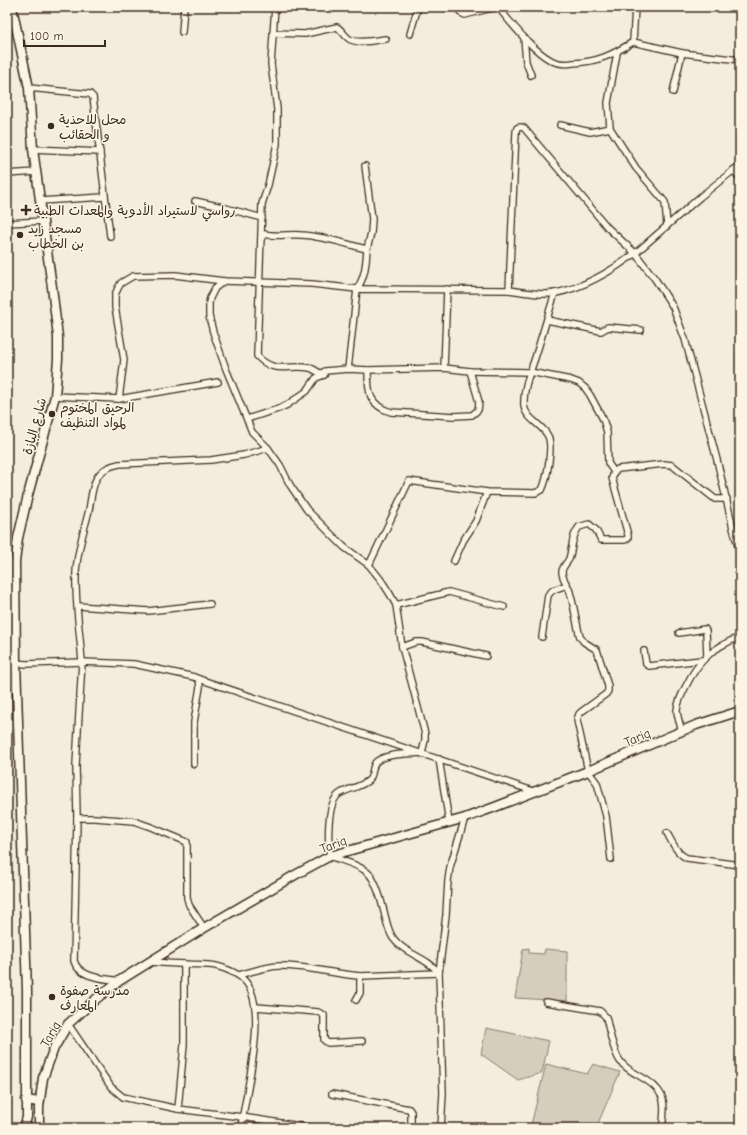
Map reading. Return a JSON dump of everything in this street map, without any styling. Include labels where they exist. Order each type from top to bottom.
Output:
[{"type":"main road","name":"شارع البازة","points":[[12,7],[28,88],[33,149],[58,337],[55,396],[28,495],[18,538],[15,562],[16,662],[27,991],[26,1100],[27,1117],[30,1128]]},
{"type":"main road","name":"Tariq","points":[[39,1128],[39,1102],[46,1069],[59,1038],[68,1024],[119,981],[152,962],[204,928],[330,856],[466,818],[536,792],[682,731],[740,712]]},
{"type":"main road","points":[[26,1100],[39,1102]]},
{"type":"main road","name":"شارع البازة","points":[[24,1128],[27,1117]]},
{"type":"street","points":[[182,32],[184,7]]},
{"type":"street","points":[[275,7],[271,64],[277,109],[277,144],[273,165],[262,204],[257,356],[271,367],[310,368],[324,375]]},
{"type":"street","points":[[410,34],[418,7]]},
{"type":"street","points":[[457,7],[461,13],[465,15],[497,7],[524,38],[549,59],[560,64],[588,62],[605,58],[633,42],[682,53],[740,60]]},
{"type":"street","points":[[633,42],[635,7]]},
{"type":"street","points":[[273,33],[305,34],[337,27],[341,29],[349,40],[367,42],[386,39]]},
{"type":"street","points":[[524,38],[526,62],[531,75]]},
{"type":"street","points":[[616,52],[608,103],[610,128],[636,168],[665,202],[667,226]]},
{"type":"street","points":[[673,92],[682,53]]},
{"type":"street","points":[[28,88],[90,94],[93,97],[104,197],[110,236]]},
{"type":"street","points":[[560,125],[590,132],[610,128]]},
{"type":"street","points":[[509,290],[516,132],[517,128],[521,126],[608,228],[635,253],[673,307],[685,339],[740,553]]},
{"type":"street","points":[[33,149],[100,152]]},
{"type":"street","points":[[119,399],[124,360],[114,307],[114,295],[121,284],[133,276],[175,274],[224,281],[312,284],[357,289],[509,290],[555,293],[576,287],[621,264],[740,165]]},
{"type":"street","points":[[348,369],[357,289],[364,274],[372,219],[365,166]]},
{"type":"street","points":[[733,170],[740,178]]},
{"type":"street","points":[[7,174],[36,172]]},
{"type":"street","points":[[40,201],[104,197]]},
{"type":"street","points":[[195,201],[262,218]]},
{"type":"street","points":[[7,222],[43,221]]},
{"type":"street","points":[[261,239],[264,234],[277,236],[300,235],[321,237],[367,249]]},
{"type":"street","points":[[224,281],[215,288],[210,298],[208,303],[209,316],[217,344],[252,432],[268,448],[280,465],[290,485],[307,510],[344,547],[369,565],[384,583],[396,605],[402,647],[425,734],[422,753]]},
{"type":"street","points":[[444,368],[447,289]]},
{"type":"street","points":[[369,565],[409,480],[487,492],[535,493],[539,492],[543,487],[550,445],[548,436],[528,415],[524,406],[525,386],[555,293]]},
{"type":"street","points":[[547,320],[601,331],[607,328],[641,330]]},
{"type":"street","points":[[247,419],[287,405],[307,391],[316,378],[324,375],[322,373],[348,369],[368,370],[444,368],[470,371],[530,372],[571,380],[579,383],[585,388],[603,419],[606,432],[608,463],[614,472]]},
{"type":"street","points":[[368,370],[368,390],[371,398],[382,410],[391,412],[454,416],[472,415],[478,410],[479,402],[470,371]]},
{"type":"street","points":[[55,396],[119,399],[218,382]]},
{"type":"street","points":[[119,981],[84,974],[76,966],[74,961],[77,818],[76,765],[82,662],[76,572],[78,552],[88,511],[92,486],[100,472],[111,465],[211,460],[244,455],[268,448]]},
{"type":"street","points":[[611,858],[606,816],[597,783],[588,771],[578,728],[578,717],[581,712],[606,694],[609,689],[598,653],[595,648],[580,638],[572,599],[562,576],[563,569],[568,561],[573,537],[579,527],[586,524],[591,525],[604,541],[625,540],[628,538],[612,481],[612,475],[618,469],[664,464],[672,465],[716,499],[727,499]]},
{"type":"street","points":[[454,561],[466,536],[476,521],[487,492]]},
{"type":"street","points":[[542,637],[548,595],[553,590],[567,585]]},
{"type":"street","points":[[396,605],[449,592],[504,607]]},
{"type":"street","points":[[78,606],[148,611],[210,604]]},
{"type":"street","points":[[679,633],[705,629],[707,656]]},
{"type":"street","points":[[682,731],[678,716],[678,702],[689,679],[701,660],[732,640],[740,637]]},
{"type":"street","points":[[402,647],[416,642],[422,642],[486,656]]},
{"type":"street","points":[[644,651],[646,664],[649,666],[701,660]]},
{"type":"street","points":[[7,662],[26,664],[82,662],[134,664],[194,677],[536,792]]},
{"type":"street","points":[[194,764],[194,722],[200,687],[199,679]]},
{"type":"street","points":[[422,753],[400,754],[382,758],[374,765],[369,780],[337,796],[333,803],[329,824],[330,856],[361,868],[370,875],[374,880],[392,938],[398,944],[432,965],[439,973]]},
{"type":"street","points":[[438,759],[449,822]]},
{"type":"street","points":[[77,818],[95,818],[134,822],[151,827],[186,842],[187,898],[189,905],[204,928]]},
{"type":"street","points":[[440,1128],[443,1093],[439,973],[450,867],[466,818]]},
{"type":"street","points":[[667,832],[676,849],[687,858],[740,865]]},
{"type":"street","points":[[152,962],[216,966],[238,975],[250,988],[256,1008],[256,1019],[254,1048],[241,1128]]},
{"type":"street","points":[[178,1109],[184,1045],[184,964]]},
{"type":"street","points":[[238,975],[278,966],[310,968],[360,976],[439,973]]},
{"type":"street","points":[[356,1000],[360,993],[360,976]]},
{"type":"street","points":[[546,1002],[594,1009],[602,1012],[606,1017],[617,1056],[621,1062],[628,1069],[654,1085],[659,1091],[664,1104],[662,1128]]},
{"type":"street","points":[[256,1008],[318,1012],[324,1015],[324,1040],[328,1043],[362,1041]]},
{"type":"street","points":[[68,1024],[111,1087],[123,1097],[178,1109],[313,1128]]},
{"type":"street","points":[[332,1094],[409,1109],[411,1112],[411,1128]]},
{"type":"shaded area","points":[[529,948],[529,953],[544,954],[545,949],[567,951],[567,1001],[515,998],[523,949]]},
{"type":"shaded area","points":[[486,1028],[549,1041],[542,1073],[518,1080],[481,1054]]},
{"type":"shaded area","points":[[546,1064],[587,1074],[593,1064],[620,1072],[596,1128],[533,1128],[531,1125]]},
{"type":"place","name":"محل للاحذية و الحقائب","points":[[51,126]]},
{"type":"place","name":"رواسي لاستيراد الأدوية والمعدات الطبية","points":[[26,210]]},
{"type":"place","name":"مسجد زيد بن الخطاب","points":[[20,235]]},
{"type":"place","name":"الرحيق المختوم لمواد التنظيف","points":[[52,414]]},
{"type":"place","name":"مدرسة صفوة المعارف","points":[[52,997]]}]
